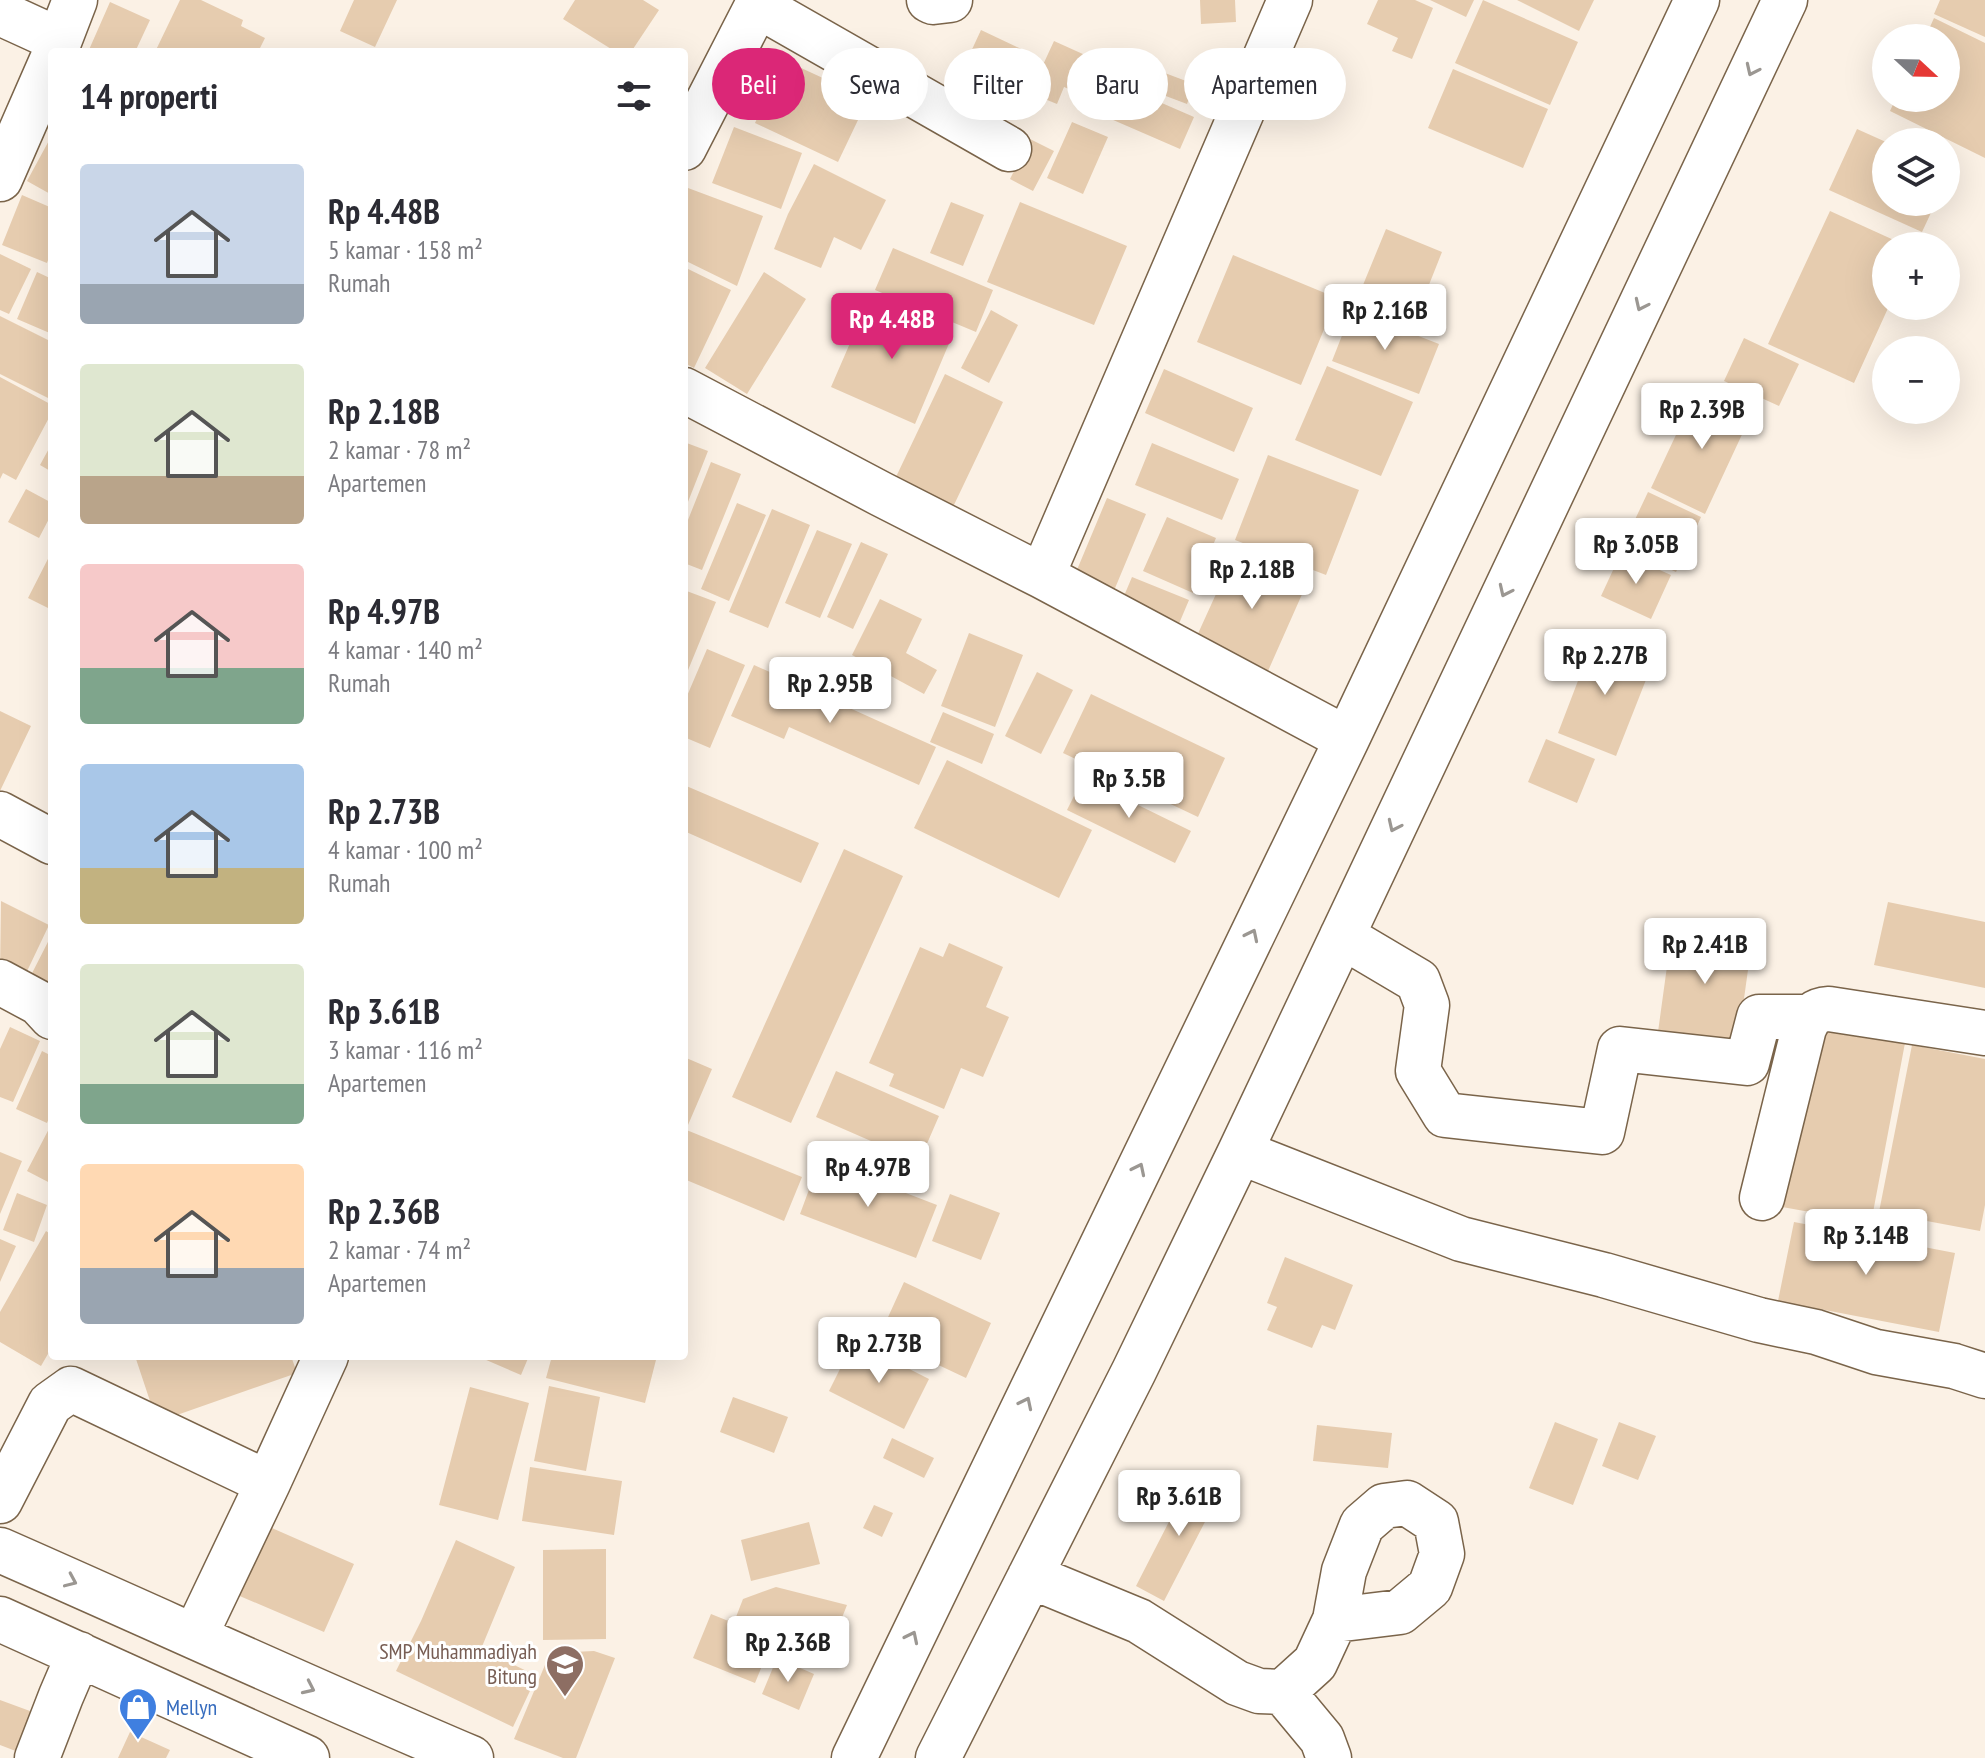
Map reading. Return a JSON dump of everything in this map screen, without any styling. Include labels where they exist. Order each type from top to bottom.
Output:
[{"type":"street","points":[[57,48],[75,0]]},
{"type":"street","points":[[929,0],[950,0]]},
{"type":"street","points":[[1042,576],[1290,0]]},
{"type":"street","points":[[854,1758],[1347,739],[1697,0]]},
{"type":"street","points":[[938,1758],[1134,1371],[1240,1152],[1785,0]]},
{"type":"street","points":[[688,140],[758,3],[1009,149]]},
{"type":"street","points":[[0,13],[48,50]]},
{"type":"street","points":[[0,179],[48,69]]},
{"type":"street","points":[[688,392],[1347,739]]},
{"type":"street","points":[[0,814],[48,840]]},
{"type":"street","points":[[1342,936],[1418,981],[1427,1005],[1418,1071],[1445,1115],[1602,1132],[1620,1049],[1747,1063],[1759,1017],[1809,1017]]},
{"type":"street","points":[[0,982],[39,1003],[48,1013]]},
{"type":"street","points":[[1762,1198],[1809,1017],[1817,1010],[1829,1009],[1985,1033]]},
{"type":"street","points":[[1240,1152],[1461,1239],[1604,1275],[1759,1320],[1816,1332],[1876,1352],[1954,1366],[1985,1376]]},
{"type":"street","points":[[195,1636],[324,1360]]},
{"type":"street","points":[[0,1501],[50,1404],[73,1373],[268,1483]]},
{"type":"street","points":[[0,1550],[471,1758]]},
{"type":"street","points":[[1030,1576],[1139,1621],[1237,1683],[1259,1691],[1283,1692],[1315,1663],[1335,1620]]},
{"type":"street","points":[[0,1619],[307,1758]]},
{"type":"street","points":[[37,1758],[79,1654]]},
{"type":"street","points":[[1283,1692],[1322,1739],[1329,1758]]},
{"type":"street","points":[[326,1758],[349,1706]]},
{"type":"building","points":[[180,0],[201,0],[243,20],[241,26],[265,38],[260,48],[157,48]]},
{"type":"building","points":[[354,0],[397,0],[375,47],[340,31]]},
{"type":"building","points":[[575,0],[643,0],[659,10],[634,48],[610,48],[563,19]]},
{"type":"building","points":[[1200,0],[1235,0],[1236,22],[1201,24]]},
{"type":"building","points":[[1378,0],[1415,0],[1433,8],[1412,59],[1392,51],[1398,38],[1367,24]]},
{"type":"building","points":[[1430,0],[1474,0],[1466,17]]},
{"type":"building","points":[[1483,0],[1578,42],[1550,105],[1455,63]]},
{"type":"building","points":[[1517,0],[1594,0],[1579,31]]},
{"type":"building","points":[[1940,0],[1985,0],[1985,37],[1960,24],[1934,14]]},
{"type":"building","points":[[110,2],[150,20],[137,48],[90,48]]},
{"type":"building","points":[[1934,18],[1946,24],[1931,24]]},
{"type":"building","points":[[981,30],[1019,48],[973,48]]},
{"type":"building","points":[[1960,31],[1985,43],[1985,158],[1960,146],[1960,128],[1924,128],[1892,112],[1960,112]]},
{"type":"building","points":[[1054,41],[1070,48],[1067,48],[1067,88],[1064,87],[1057,104],[1051,102],[1051,48]]},
{"type":"building","points":[[1453,69],[1548,109],[1523,168],[1428,128]]},
{"type":"building","points":[[805,70],[821,77],[821,120],[858,120],[838,162],[755,123],[756,120],[805,120]]},
{"type":"building","points":[[1168,74],[1184,80],[1184,103],[1168,97]]},
{"type":"building","points":[[1168,106],[1184,113],[1184,120],[1193,120],[1180,149],[1113,120],[1168,120]]},
{"type":"building","points":[[1072,122],[1108,137],[1083,194],[1047,178]]},
{"type":"building","points":[[734,127],[802,153],[781,209],[712,183]]},
{"type":"building","points":[[1857,129],[1872,136],[1872,209],[1829,190]]},
{"type":"building","points":[[1030,139],[1054,151],[1033,191],[1010,179]]},
{"type":"building","points":[[48,142],[48,193],[27,181]]},
{"type":"building","points":[[814,164],[886,200],[861,250],[834,237],[821,268],[774,249]]},
{"type":"building","points":[[688,188],[763,216],[737,286],[688,262]]},
{"type":"building","points":[[22,195],[48,206],[47,263],[2,245]]},
{"type":"building","points":[[951,202],[984,215],[963,266],[930,253]]},
{"type":"building","points":[[1020,202],[1127,246],[1094,325],[987,282]]},
{"type":"building","points":[[1830,211],[1876,232],[1872,232],[1872,320],[1883,320],[1875,336],[1872,336],[1872,343],[1854,383],[1768,344]]},
{"type":"building","points":[[1887,216],[1929,216],[1922,232]]},
{"type":"building","points":[[1386,229],[1442,252],[1413,325],[1356,302]]},
{"type":"building","points":[[893,248],[993,290],[976,332],[875,290]]},
{"type":"building","points":[[0,254],[31,269],[9,314],[0,310]]},
{"type":"building","points":[[1233,255],[1337,298],[1301,385],[1197,342]]},
{"type":"building","points":[[688,269],[731,290],[694,368],[688,365]]},
{"type":"building","points":[[37,272],[48,277],[48,332],[17,319]]},
{"type":"building","points":[[764,272],[806,299],[747,394],[705,368]]},
{"type":"building","points":[[870,297],[953,334],[915,424],[831,387]]},
{"type":"building","points":[[991,310],[1018,325],[989,383],[961,368]]},
{"type":"building","points":[[1352,310],[1439,344],[1419,394],[1332,361]]},
{"type":"building","points":[[0,316],[48,340],[48,398],[0,374]]},
{"type":"building","points":[[1744,338],[1799,364],[1779,406],[1724,381]]},
{"type":"building","points":[[1327,366],[1413,402],[1381,476],[1295,440]]},
{"type":"building","points":[[1164,369],[1253,408],[1234,452],[1145,413]]},
{"type":"building","points":[[945,374],[1003,402],[953,507],[895,479]]},
{"type":"building","points":[[0,377],[48,403],[48,420],[16,480],[3,473],[0,479]]},
{"type":"building","points":[[1698,388],[1752,413],[1705,514],[1651,488]]},
{"type":"building","points":[[1152,443],[1239,479],[1222,520],[1135,485]]},
{"type":"building","points":[[688,444],[708,451],[688,502]]},
{"type":"building","points":[[48,450],[48,470],[40,465]]},
{"type":"building","points":[[1268,455],[1359,490],[1326,575],[1235,540]]},
{"type":"building","points":[[711,462],[741,474],[702,570],[688,565],[688,520]]},
{"type":"building","points":[[26,489],[48,501],[48,521],[39,538],[8,522]]},
{"type":"building","points":[[1648,492],[1701,517],[1676,572],[1622,547]]},
{"type":"building","points":[[1107,498],[1146,514],[1113,593],[1074,577]]},
{"type":"building","points":[[737,503],[766,515],[729,601],[701,589]]},
{"type":"building","points":[[772,509],[810,525],[768,628],[729,612]]},
{"type":"building","points":[[1167,517],[1216,538],[1193,593],[1143,571]]},
{"type":"building","points":[[817,530],[852,544],[820,618],[785,603]]},
{"type":"building","points":[[861,542],[888,554],[853,629],[827,617]]},
{"type":"building","points":[[1236,550],[1307,583],[1268,671],[1196,638]]},
{"type":"building","points":[[1621,553],[1671,575],[1651,619],[1601,596]]},
{"type":"building","points":[[48,559],[48,608],[28,598]]},
{"type":"building","points":[[1132,577],[1189,600],[1178,626],[1121,603]]},
{"type":"building","points":[[688,592],[716,602],[688,670]]},
{"type":"building","points":[[880,599],[922,619],[906,653],[937,670],[924,694],[852,655]]},
{"type":"building","points":[[969,633],[1023,655],[995,727],[941,706]]},
{"type":"building","points":[[1594,639],[1653,662],[1616,756],[1558,733]]},
{"type":"building","points":[[707,649],[745,665],[710,748],[688,739],[688,694]]},
{"type":"building","points":[[754,665],[936,747],[919,785],[789,727],[784,739],[731,716]]},
{"type":"building","points":[[1037,672],[1073,690],[1041,754],[1005,736]]},
{"type":"building","points":[[1091,694],[1225,758],[1198,817],[1063,753]]},
{"type":"building","points":[[0,711],[31,726],[0,791]]},
{"type":"building","points":[[943,712],[994,734],[982,764],[930,742]]},
{"type":"building","points":[[1546,739],[1595,759],[1577,803],[1528,782]]},
{"type":"building","points":[[947,760],[1092,830],[1059,898],[914,828]]},
{"type":"building","points":[[1083,778],[1191,831],[1175,863],[1067,810]]},
{"type":"building","points":[[688,787],[819,843],[801,883],[688,833]]},
{"type":"building","points":[[844,849],[903,876],[791,1123],[732,1097]]},
{"type":"building","points":[[1,901],[48,927],[20,986],[0,976]]},
{"type":"building","points":[[1888,902],[1985,922],[1985,988],[1874,965]]},
{"type":"building","points":[[1672,930],[1752,941],[1738,1042],[1658,1032]]},
{"type":"building","points":[[48,942],[48,997],[26,985]]},
{"type":"building","points":[[949,943],[1003,967],[986,1007],[1009,1017],[983,1077],[961,1068],[944,1109],[889,1086],[894,1074],[869,1063],[920,947],[943,957]]},
{"type":"building","points":[[1810,1026],[1905,1043],[1871,1223],[1777,1206]]},
{"type":"building","points":[[10,1027],[40,1041],[13,1102],[0,1097],[0,1049]]},
{"type":"building","points":[[1912,1045],[1985,1059],[1985,1205],[1980,1231],[1879,1212]]},
{"type":"building","points":[[42,1051],[48,1054],[47,1123],[16,1109]]},
{"type":"building","points":[[688,1059],[712,1069],[688,1125]]},
{"type":"building","points":[[836,1071],[939,1116],[919,1162],[816,1117]]},
{"type":"building","points":[[48,1131],[48,1182],[27,1171]]},
{"type":"building","points":[[688,1131],[802,1177],[784,1221],[688,1181]]},
{"type":"building","points":[[0,1152],[22,1161],[0,1214]]},
{"type":"building","points":[[820,1160],[937,1205],[916,1258],[800,1214]]},
{"type":"building","points":[[17,1193],[47,1205],[34,1242],[3,1230]]},
{"type":"building","points":[[950,1194],[1000,1213],[981,1260],[932,1241]]},
{"type":"building","points":[[1794,1222],[1955,1253],[1939,1332],[1778,1301]]},
{"type":"building","points":[[46,1231],[48,1354],[41,1366],[0,1342],[0,1312]]},
{"type":"building","points":[[0,1239],[16,1246],[0,1282]]},
{"type":"building","points":[[1285,1257],[1353,1285],[1335,1330],[1322,1325],[1312,1348],[1267,1330],[1277,1307],[1267,1303]]},
{"type":"building","points":[[904,1282],[991,1323],[966,1378],[879,1337]]},
{"type":"building","points":[[854,1341],[929,1379],[904,1429],[829,1391]]},
{"type":"building","points":[[136,1360],[292,1360],[297,1373],[157,1422]]},
{"type":"building","points":[[486,1360],[527,1360],[521,1375]]},
{"type":"building","points":[[551,1360],[656,1360],[645,1403],[546,1378]]},
{"type":"building","points":[[549,1386],[600,1397],[586,1471],[534,1461]]},
{"type":"building","points":[[470,1387],[529,1403],[498,1520],[439,1505]]},
{"type":"building","points":[[733,1397],[788,1417],[774,1453],[720,1432]]},
{"type":"building","points":[[1555,1422],[1598,1439],[1573,1505],[1529,1488]]},
{"type":"building","points":[[1619,1422],[1656,1436],[1638,1480],[1602,1466]]},
{"type":"building","points":[[1317,1425],[1392,1433],[1388,1468],[1313,1461]]},
{"type":"building","points":[[892,1438],[934,1458],[924,1478],[883,1458]]},
{"type":"building","points":[[530,1467],[622,1481],[614,1535],[522,1521]]},
{"type":"building","points":[[1193,1475],[1222,1489],[1164,1601],[1136,1586]]},
{"type":"building","points":[[874,1505],[893,1513],[882,1537],[863,1528]]},
{"type":"building","points":[[809,1522],[820,1564],[751,1581],[741,1540]]},
{"type":"building","points":[[265,1525],[354,1564],[324,1632],[235,1594]]},
{"type":"building","points":[[456,1540],[515,1567],[481,1649],[537,1676],[513,1727],[396,1671]]},
{"type":"building","points":[[606,1549],[606,1639],[543,1640],[543,1550]]},
{"type":"building","points":[[776,1587],[847,1605],[828,1653],[736,1617],[743,1599]]},
{"type":"building","points":[[711,1614],[773,1639],[755,1683],[693,1658]]},
{"type":"building","name":"SMP Muhammadiyah Bitung","points":[[594,1651],[615,1658],[576,1758],[563,1758],[514,1739],[550,1653]]},
{"type":"building","points":[[777,1658],[814,1674],[799,1710],[762,1694]]},
{"type":"building","points":[[0,1700],[49,1718],[34,1758],[0,1745]]},
{"type":"building","name":"Mellyn","points":[[130,1732],[170,1750],[166,1758],[118,1758]]},
{"type":"place","name":"SMP Muhammadiyah Bitung","points":[[565,1698]]},
{"type":"place","name":"Mellyn","points":[[138,1741]]}]
